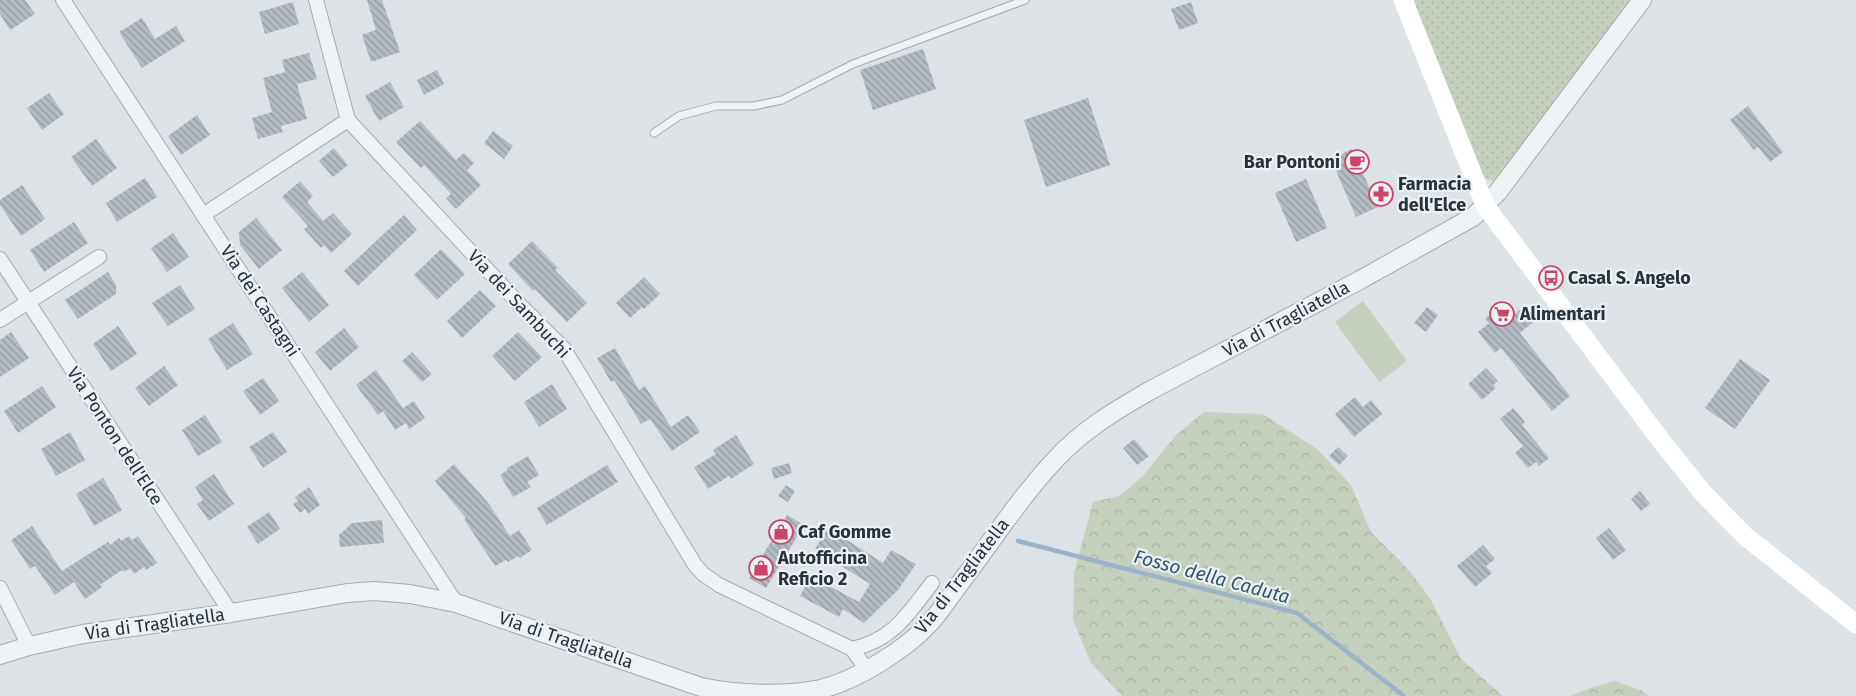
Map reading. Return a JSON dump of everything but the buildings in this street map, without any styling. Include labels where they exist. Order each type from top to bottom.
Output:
[{"type":"main road","points":[[1403,0],[1485,205],[1659,438],[1703,493],[1746,536],[1856,624]]},
{"type":"street","name":"Via dei Castagni","points":[[63,0],[456,602]]},
{"type":"street","name":"Via dei Sambuchi","points":[[316,0],[348,120],[509,294],[564,349],[687,554],[702,574],[719,585],[852,650],[867,670]]},
{"type":"street","name":"Via di Tragliatella","points":[[0,655],[29,646],[83,634],[348,593],[374,592],[410,594],[456,602],[702,687],[729,693],[798,693],[822,689],[867,670],[898,652],[930,623],[1029,491],[1055,460],[1086,432],[1118,409],[1151,390],[1368,276],[1473,217],[1498,192],[1642,0]]},
{"type":"street","points":[[203,215],[348,120]]},
{"type":"street","points":[[0,320],[100,257]]},
{"type":"street","name":"Via Ponton dell'Elce","points":[[0,259],[231,612]]},
{"type":"street","points":[[852,650],[874,643],[888,634],[904,619],[932,583]]},
{"type":"street","points":[[0,588],[29,646]]},
{"type":"lane","points":[[654,133],[679,116],[716,106],[754,106],[782,100],[853,64],[1025,0]]},
{"type":"green space","points":[[1414,0],[1630,0],[1504,172],[1493,181],[1483,177],[1436,66]]},
{"type":"green space","points":[[1363,301],[1407,361],[1379,382],[1335,322]]},
{"type":"green space","points":[[1204,412],[1263,414],[1317,449],[1351,485],[1371,532],[1408,569],[1430,598],[1461,659],[1503,696],[1122,696],[1091,663],[1073,620],[1074,573],[1093,502],[1119,496],[1144,475],[1175,436]]},
{"type":"green space","points":[[1615,681],[1643,691],[1649,696],[1571,696],[1587,689]]},
{"type":"waterway","name":"Fosso della Caduta","points":[[1018,541],[1297,613],[1404,696]]},
{"type":"place","name":"Bar Pontoni","points":[[1357,162]]},
{"type":"place","name":"Farmacia dell'Elce","points":[[1381,194]]},
{"type":"place","name":"Casal S. Angelo","points":[[1551,278]]},
{"type":"place","name":"Alimentari","points":[[1502,314]]},
{"type":"place","name":"Caf Gomme","points":[[781,532]]},
{"type":"place","name":"Autofficina Reficio 2","points":[[761,568]]}]
